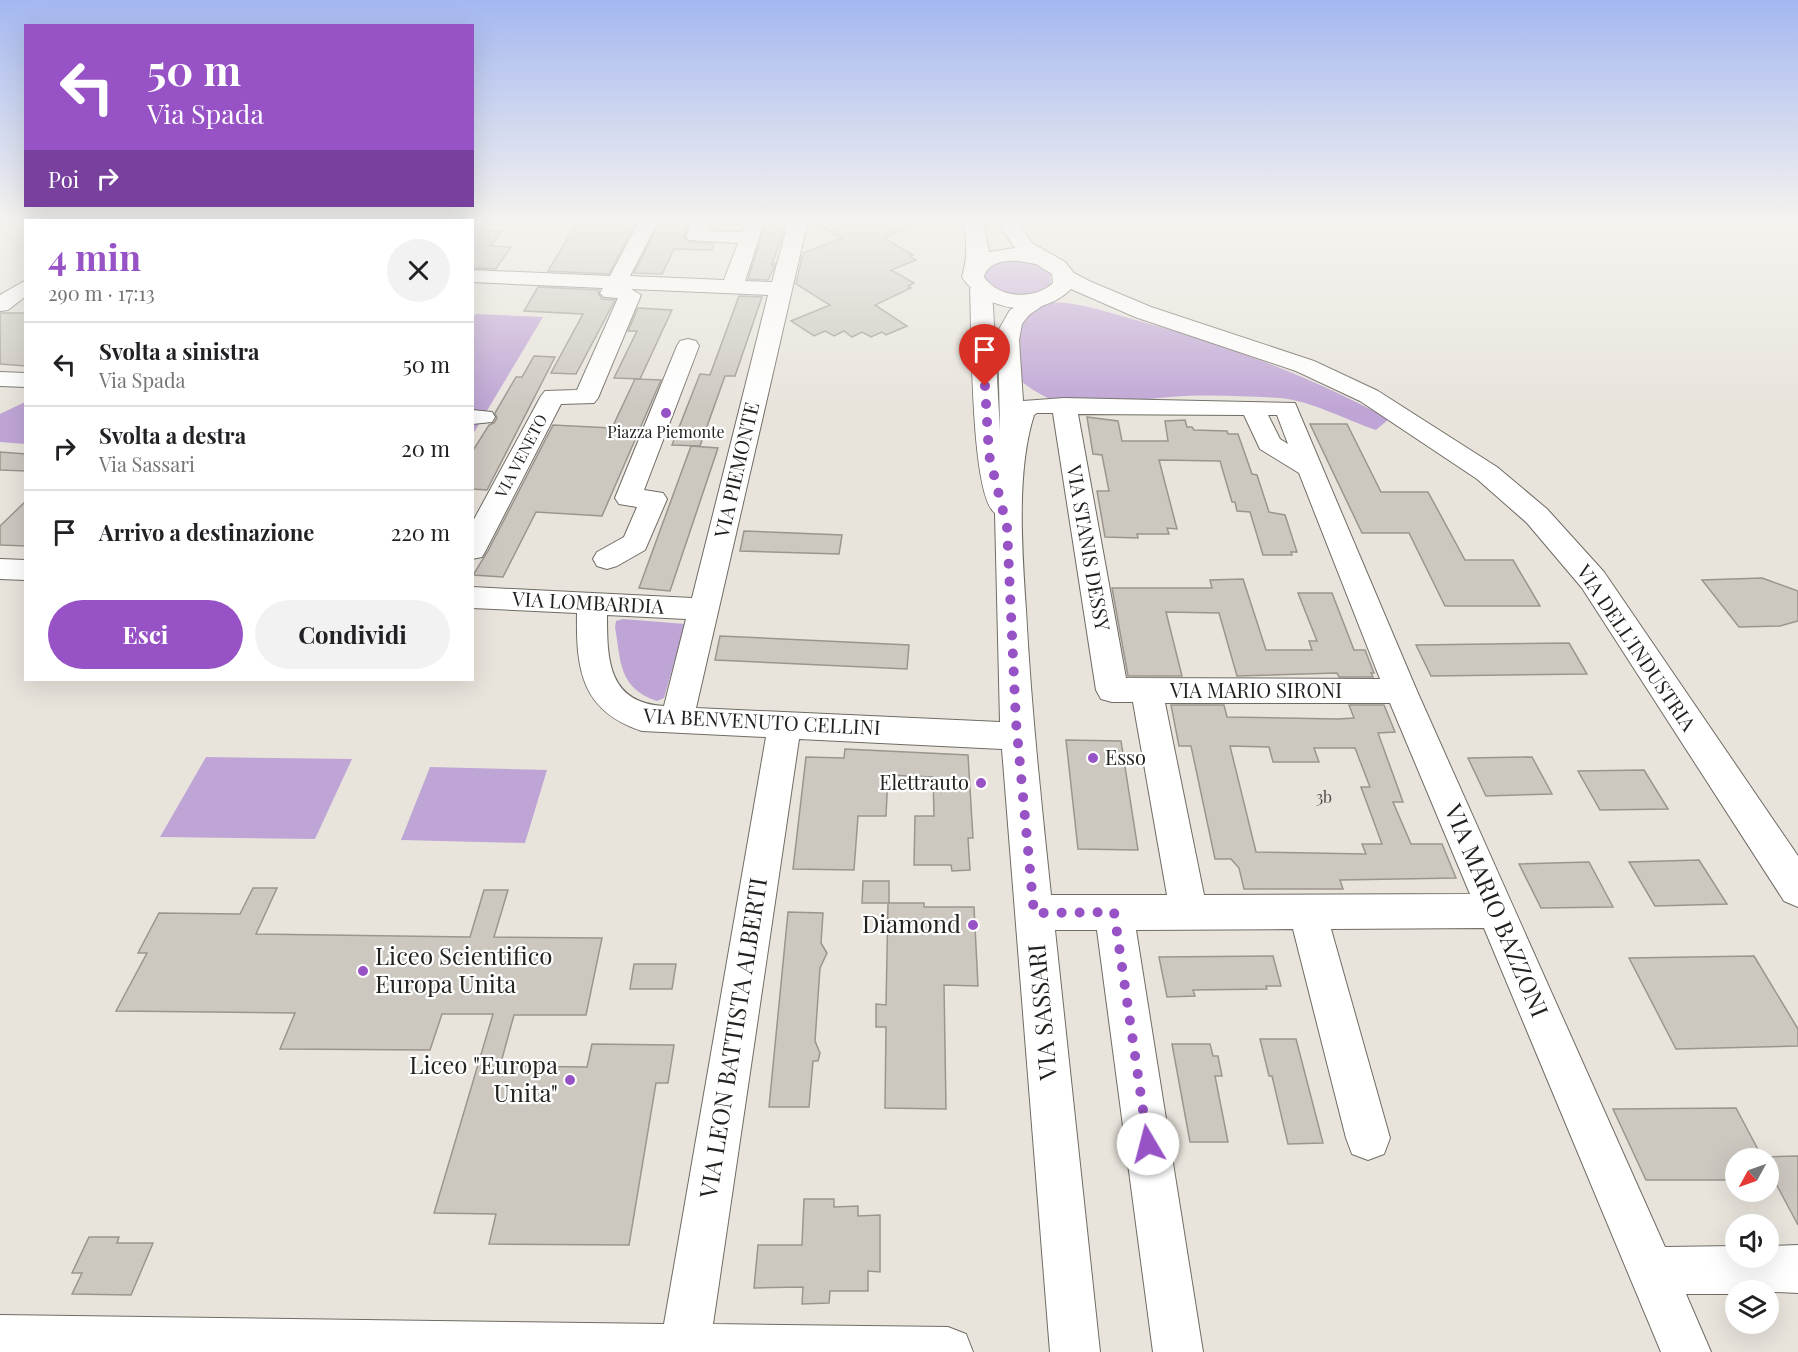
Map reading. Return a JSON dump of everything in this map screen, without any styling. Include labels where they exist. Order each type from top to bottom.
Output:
[{"type":"main road","name":"VIA DELL'INDUSTRIA","points":[[987,283],[1013,300],[1053,290],[1143,312],[1305,366],[1368,396],[1427,431],[1487,473],[1537,516],[1593,580],[1798,890]]},
{"type":"main road","points":[[1053,290],[1055,283]]},
{"type":"street","points":[[546,283],[619,290],[732,287],[779,296]]},
{"type":"street","points":[[619,290],[622,283]]},
{"type":"street","points":[[732,287],[733,283]]},
{"type":"street","name":"VIA PIEMONTE","points":[[677,720],[782,283]]},
{"type":"street","name":"VIA SASSARI","points":[[979,283],[989,455],[1007,527]]},
{"type":"street","points":[[0,305],[24,287]]},
{"type":"street","points":[[474,288],[619,290],[779,296]]},
{"type":"street","name":"VIA VENETO","points":[[474,542],[485,501],[553,396],[586,398],[619,290]]},
{"type":"street","name":"VIA SASSARI","points":[[1053,290],[1020,310],[1010,322],[1009,371],[1013,441],[1007,527],[1018,736],[1075,1352]]},
{"type":"street","points":[[607,559],[635,543],[629,536],[654,499],[628,498],[688,346]]},
{"type":"street","points":[[1009,371],[1032,390],[1064,405]]},
{"type":"street","points":[[0,379],[24,380]]},
{"type":"street","points":[[1013,441],[1023,411],[1033,405],[1253,408],[1269,444],[1310,468]]},
{"type":"street","name":"VIA STANIS DESSY","points":[[1064,405],[1112,690]]},
{"type":"street","name":"VIA MARIO BAZZONI","points":[[1253,408],[1286,408],[1401,691],[1686,1352]]},
{"type":"street","points":[[0,569],[24,570]]},
{"type":"street","name":"VIA LOMBARDIA","points":[[474,597],[703,609]]},
{"type":"street","name":"VIA BENVENUTO CELLINI","points":[[592,603],[592,655],[604,690],[618,706],[642,718],[785,723],[1018,736]]},
{"type":"street","name":"VIA MARIO SIRONI","points":[[1112,690],[1401,691]]},
{"type":"street","points":[[1147,690],[1189,912]]},
{"type":"street","name":"VIA LEON BATTISTA ALBERTI","points":[[684,1350],[785,723]]},
{"type":"street","points":[[1034,913],[1496,911]]},
{"type":"street","points":[[1114,912],[1178,1352]]},
{"type":"street","points":[[1307,912],[1368,1138]]},
{"type":"street","points":[[1651,1271],[1798,1269]]},
{"type":"street","points":[[0,1341],[381,1348],[948,1352]]},
{"type":"shaded area","points":[[1051,283],[1044,289],[1026,295],[1007,293],[990,284]]},
{"type":"shaded area","points":[[1050,302],[1097,309],[1238,352],[1329,389],[1389,419],[1376,430],[1304,403],[1267,397],[1183,396],[1093,406],[1057,401],[1039,394],[1021,381],[1018,322],[1024,313]]},
{"type":"shaded area","points":[[476,314],[543,317],[474,432],[474,317]]},
{"type":"shaded area","points":[[24,402],[24,444],[0,442],[0,414]]},
{"type":"shaded area","points":[[623,619],[685,624],[664,698],[657,701],[644,695],[628,681],[621,662],[615,627],[616,621]]},
{"type":"shaded area","points":[[206,757],[352,759],[315,839],[160,837]]},
{"type":"shaded area","points":[[430,767],[547,770],[525,843],[401,840]]},
{"type":"building","points":[[914,283],[908,286],[911,288],[875,305],[907,326],[886,335],[882,332],[871,337],[862,332],[852,337],[844,331],[834,336],[825,331],[814,336],[791,321],[830,305],[796,284]]},
{"type":"building","points":[[538,287],[599,290],[598,293],[602,299],[615,300],[576,374],[551,373],[583,314],[524,311]]},
{"type":"building","points":[[739,296],[762,297],[735,376],[725,376],[700,446],[672,445],[700,374],[710,375]]},
{"type":"building","points":[[638,308],[672,310],[640,379],[614,378],[637,331],[628,331]]},
{"type":"building","points":[[0,313],[24,313],[24,366],[0,364]]},
{"type":"building","points":[[534,356],[555,357],[487,490],[474,489],[474,449],[489,425],[497,418],[495,413],[516,377],[522,377]]},
{"type":"building","points":[[635,379],[661,380],[602,516],[536,512],[503,577],[474,575],[553,425],[612,428]]},
{"type":"building","points":[[1087,417],[1118,421],[1122,441],[1168,441],[1165,421],[1185,420],[1187,427],[1192,427],[1194,430],[1227,431],[1228,434],[1238,434],[1252,474],[1257,475],[1269,512],[1285,515],[1297,552],[1291,552],[1292,555],[1263,555],[1250,512],[1237,511],[1235,502],[1232,502],[1220,461],[1159,460],[1177,529],[1167,528],[1169,534],[1137,534],[1138,538],[1105,537],[1097,491],[1109,491],[1102,455],[1093,454]]},
{"type":"building","points":[[1310,424],[1347,424],[1381,492],[1428,492],[1465,560],[1513,560],[1540,606],[1445,606],[1409,533],[1362,533]]},
{"type":"building","points":[[691,446],[718,448],[670,591],[639,588]]},
{"type":"building","points":[[0,452],[24,454],[24,471],[0,470]]},
{"type":"building","points":[[24,503],[24,546],[0,545],[0,526]]},
{"type":"building","points":[[744,531],[842,535],[839,554],[740,551]]},
{"type":"building","points":[[1762,578],[1798,591],[1798,621],[1780,626],[1739,627],[1702,580]]},
{"type":"building","points":[[1243,579],[1266,650],[1312,650],[1309,641],[1317,641],[1298,593],[1332,593],[1354,650],[1365,650],[1374,673],[1371,673],[1373,677],[1339,677],[1337,673],[1237,676],[1219,613],[1166,612],[1182,676],[1128,676],[1112,588],[1212,588],[1210,580]]},
{"type":"building","points":[[720,636],[909,645],[907,669],[715,660]]},
{"type":"building","points":[[1569,643],[1587,674],[1431,676],[1416,645]]},
{"type":"building","points":[[1171,705],[1224,705],[1227,717],[1338,719],[1354,718],[1349,705],[1384,705],[1395,732],[1378,733],[1403,802],[1393,802],[1411,844],[1442,844],[1456,878],[1340,880],[1343,889],[1244,889],[1239,868],[1231,859],[1215,859],[1191,746],[1179,746]],"holes":[[[1230,746],[1269,747],[1273,762],[1319,762],[1314,748],[1355,748],[1370,787],[1361,787],[1382,844],[1362,844],[1366,854],[1256,852]]]},
{"type":"building","points":[[1066,740],[1121,741],[1138,850],[1078,849]]},
{"type":"building","points":[[845,749],[968,755],[973,838],[968,838],[970,870],[952,871],[951,865],[914,865],[915,816],[934,816],[933,777],[888,775],[886,816],[858,816],[854,870],[793,869],[806,757],[844,758]]},
{"type":"building","points":[[1532,757],[1552,794],[1486,796],[1468,758]]},
{"type":"building","points":[[1644,770],[1668,809],[1600,810],[1578,771]]},
{"type":"building","points":[[1699,860],[1727,904],[1655,906],[1629,862]]},
{"type":"building","points":[[1589,862],[1613,907],[1541,908],[1519,864]]},
{"type":"building","points":[[863,881],[889,881],[889,903],[924,903],[924,907],[974,907],[978,986],[944,985],[946,1109],[885,1108],[886,1027],[876,1027],[876,1004],[886,1005],[888,903],[862,903]]},
{"type":"building","name":"Liceo \"Europa Unita\"","points":[[253,888],[277,888],[256,934],[470,937],[484,890],[508,890],[494,937],[602,938],[586,1015],[514,1015],[500,1066],[587,1067],[592,1044],[674,1045],[668,1083],[656,1083],[629,1245],[489,1244],[496,1214],[434,1213],[493,1014],[442,1014],[430,1050],[280,1049],[295,1013],[116,1011],[147,953],[138,953],[159,913],[240,914]]},
{"type":"building","points":[[788,912],[823,913],[821,943],[827,953],[820,968],[815,1041],[820,1053],[818,1061],[813,1061],[809,1107],[769,1107]]},
{"type":"building","points":[[1273,956],[1281,986],[1266,986],[1267,989],[1193,990],[1195,996],[1167,997],[1159,957]]},
{"type":"building","points":[[1754,956],[1798,1029],[1798,1046],[1676,1049],[1629,958]]},
{"type":"building","points":[[634,964],[676,964],[672,989],[630,989]]},
{"type":"building","points":[[1260,1039],[1296,1039],[1323,1143],[1288,1144],[1272,1076],[1269,1076]]},
{"type":"building","points":[[1172,1044],[1210,1044],[1213,1056],[1218,1056],[1222,1076],[1215,1076],[1228,1142],[1190,1142]]},
{"type":"building","points":[[1736,1108],[1757,1148],[1725,1148],[1725,1180],[1646,1180],[1613,1109]]},
{"type":"building","points":[[1798,1156],[1798,1225],[1779,1189],[1779,1157]]},
{"type":"building","points":[[804,1199],[834,1199],[834,1207],[858,1206],[858,1216],[880,1215],[880,1272],[868,1271],[868,1291],[830,1291],[829,1303],[802,1304],[803,1287],[754,1288],[758,1245],[802,1245]]},
{"type":"building","points":[[89,1237],[119,1237],[117,1243],[153,1243],[131,1295],[72,1294],[82,1273],[72,1273]]},
{"type":"place","name":"Piazza Piemonte","points":[[666,413]]},
{"type":"place","name":"Esso","points":[[1093,758]]},
{"type":"place","name":"Elettrauto","points":[[981,783]]},
{"type":"place","name":"Diamond","points":[[973,925]]},
{"type":"place","name":"Liceo Scientifico Europa Unita","points":[[363,971]]},
{"type":"place","name":"Liceo \"Europa Unita\"","points":[[570,1080]]},
{"type":"route","points":[[985,386],[989,455],[1007,527],[1016,722],[1034,913],[1114,912],[1148,1144]]}]
